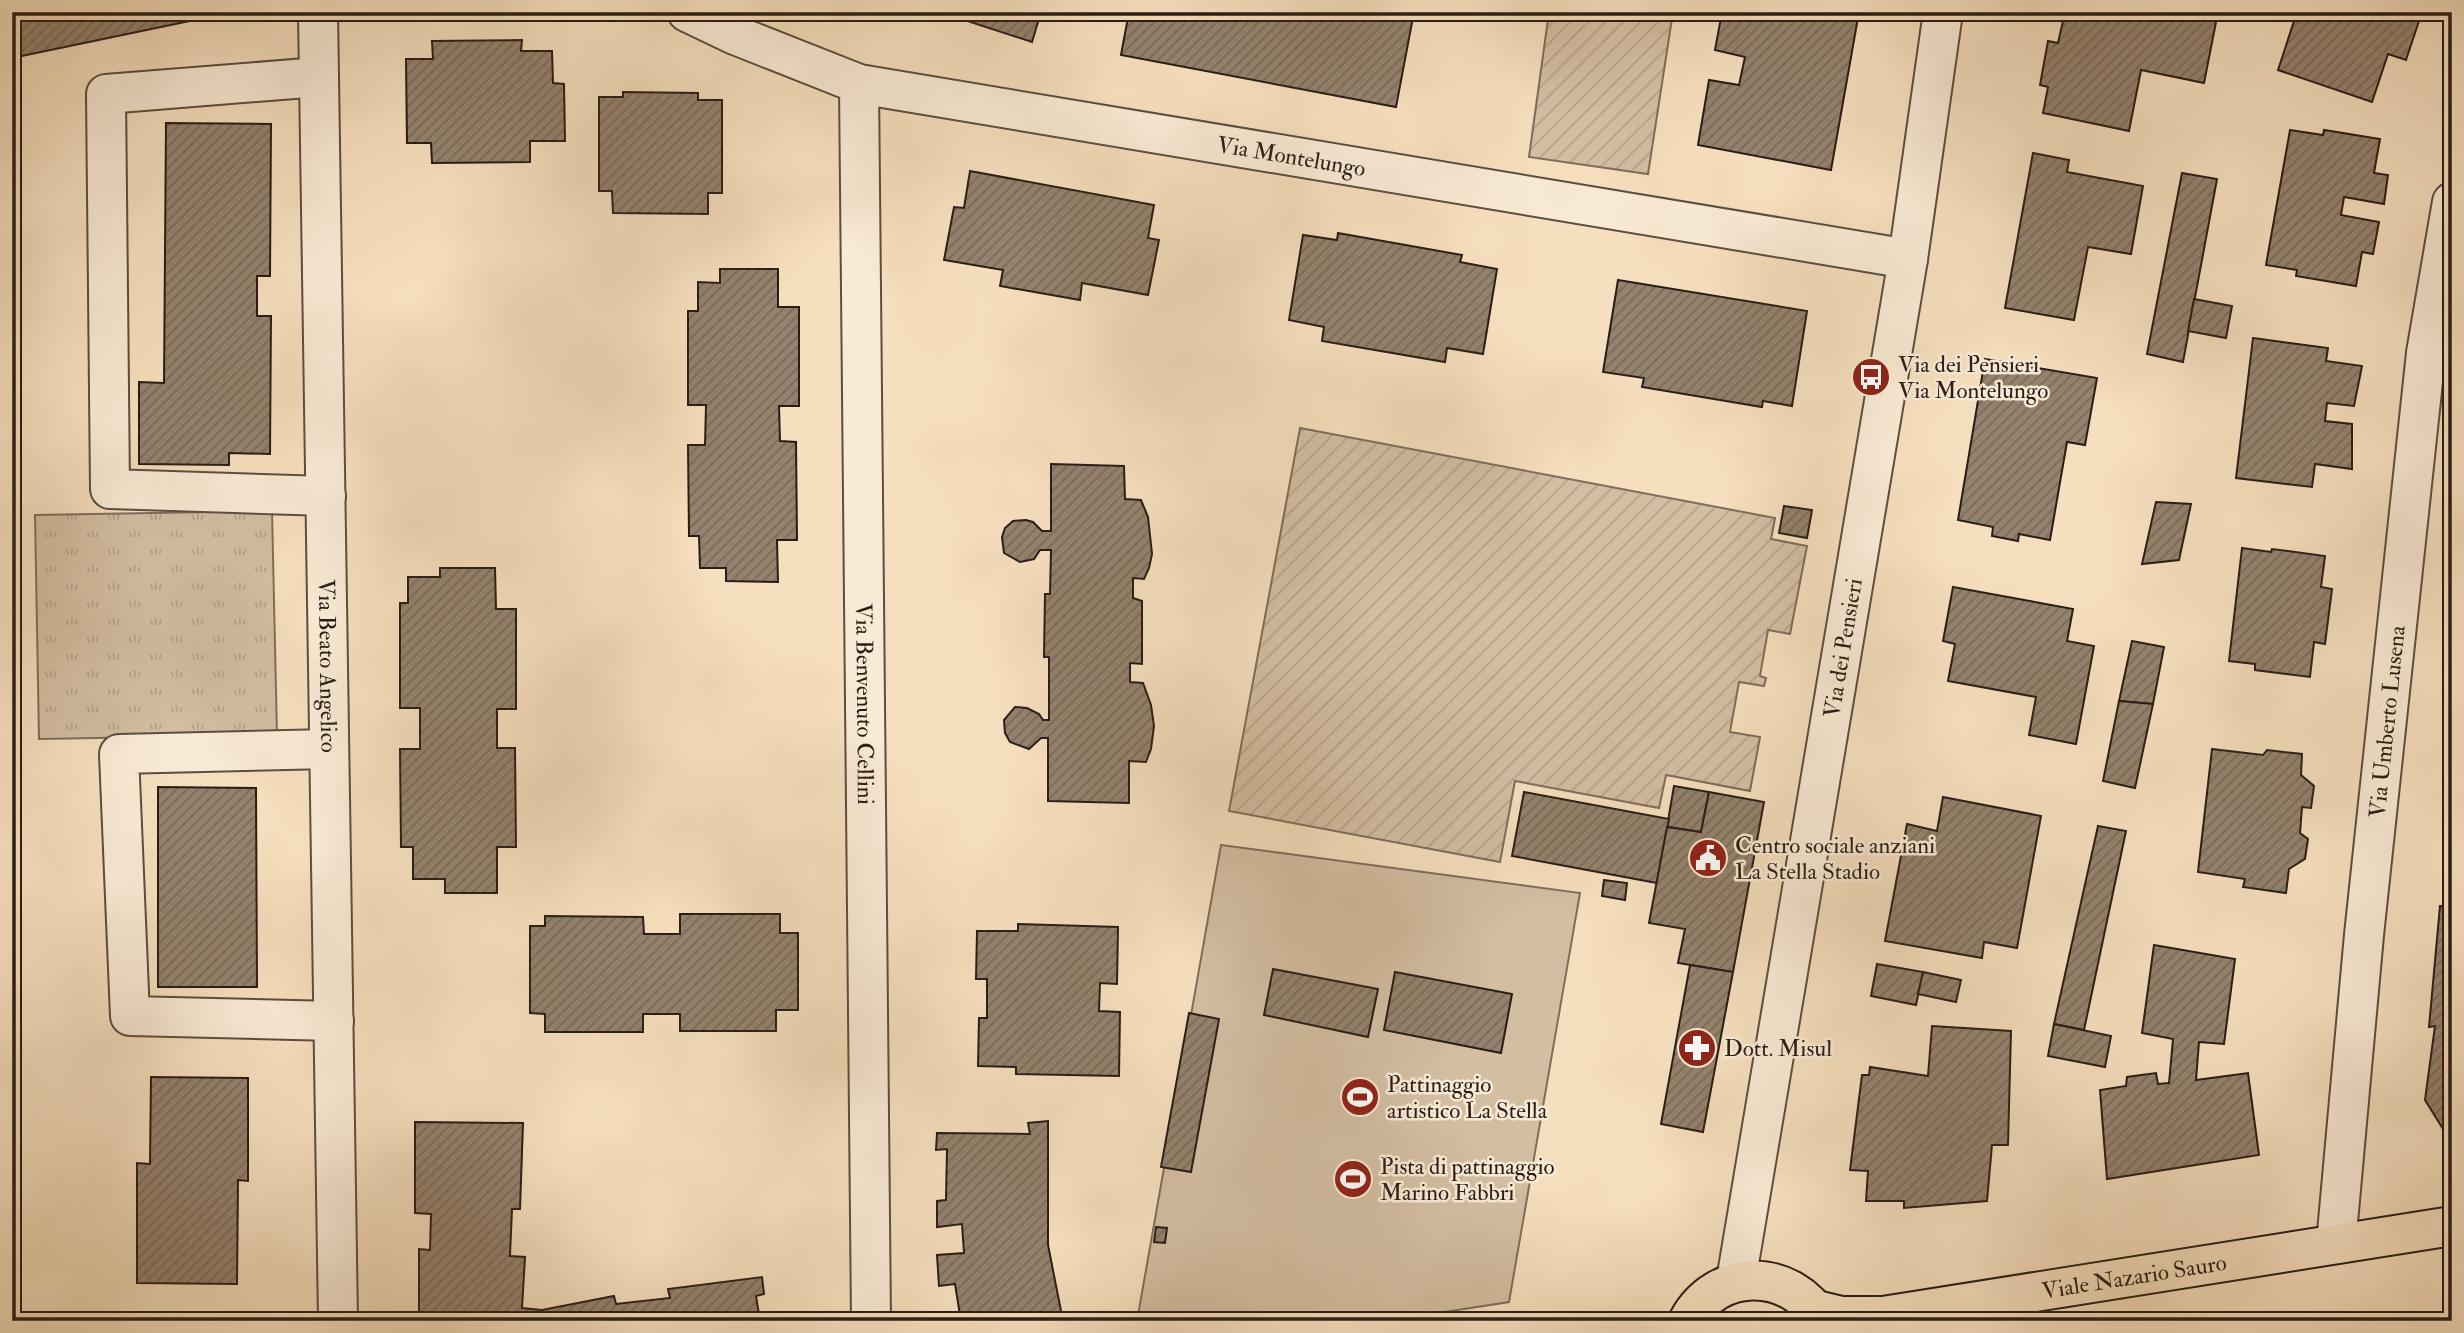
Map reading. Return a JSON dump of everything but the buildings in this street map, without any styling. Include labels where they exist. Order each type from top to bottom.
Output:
[{"type":"main road","name":"Viale Nazario Sauro","points":[[1819,1315],[1883,1316],[2452,1226]]},
{"type":"main road","points":[[1688,1318],[1716,1291],[1736,1281],[1770,1282],[1793,1290],[1819,1315]]},
{"type":"street","name":"Via Beato Angelico","points":[[318,12],[338,1321]]},
{"type":"street","name":"Via Montelungo","points":[[687,12],[735,35],[859,85],[1908,259]]},
{"type":"street","name":"Via dei Pensieri","points":[[1736,1281],[1908,259],[1943,12]]},
{"type":"street","points":[[319,77],[106,94],[110,489],[326,496]]},
{"type":"street","name":"Via Benvenuto Cellini","points":[[859,85],[871,1321]]},
{"type":"street","name":"Via Umberto Lusena","points":[[2336,1244],[2364,934],[2426,353],[2452,202]]},
{"type":"street","points":[[329,749],[119,754],[130,1016],[334,1021]]},
{"type":"green space","points":[[1549,12],[1673,12],[1648,174],[1529,157]]},
{"type":"green space","points":[[1300,428],[1775,518],[1771,539],[1807,546],[1790,634],[1768,630],[1760,676],[1766,678],[1764,686],[1739,682],[1730,732],[1760,737],[1750,791],[1666,775],[1659,808],[1515,781],[1500,862],[1229,811]]},
{"type":"green space","points":[[272,511],[277,735],[39,739],[35,515]]},
{"type":"green space","name":"Pattinaggio artistico La Stella","points":[[1221,845],[1580,893],[1509,1302],[1386,1321],[1137,1321]]},
{"type":"place","name":"Via dei Pensieri Via Montelungo","points":[[1871,377]]},
{"type":"place","name":"Centro sociale anziani La Stella Stadio","points":[[1708,858]]},
{"type":"place","name":"Dott. Misul","points":[[1697,1048]]},
{"type":"place","name":"Pattinaggio artistico La Stella","points":[[1360,1097]]},
{"type":"place","name":"Pista di pattinaggio Marino Fabbri","points":[[1353,1179]]}]
